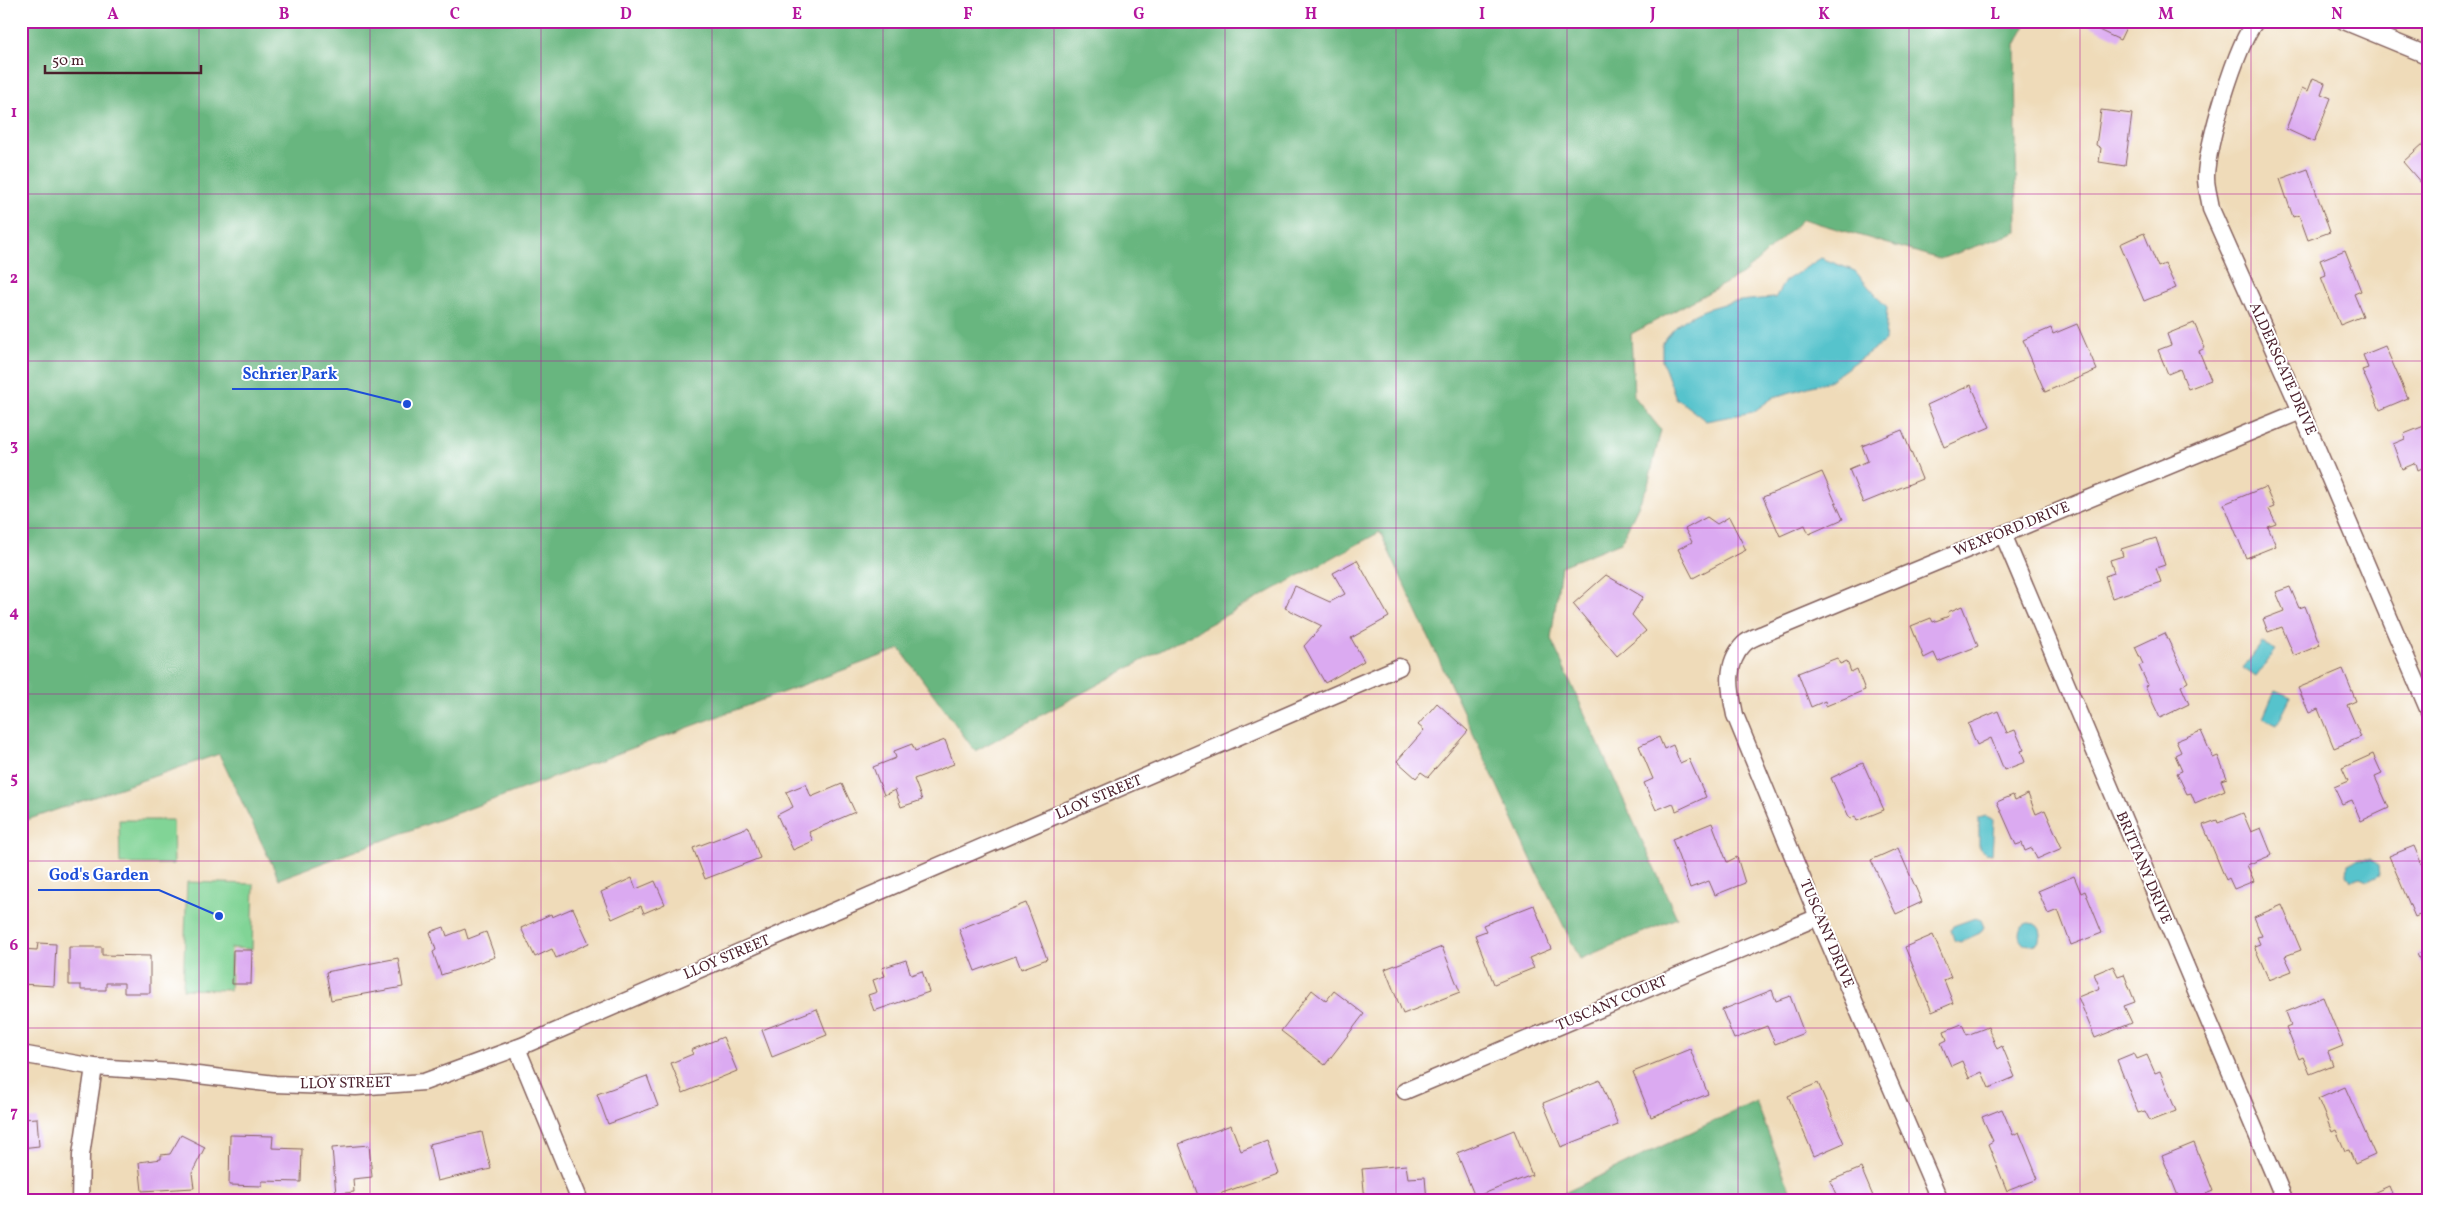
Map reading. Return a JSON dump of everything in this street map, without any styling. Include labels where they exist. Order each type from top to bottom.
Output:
[{"type":"street","name":"ALDERSGATE DRIVE","points":[[2256,21],[2236,59],[2208,154],[2206,178],[2211,209],[2301,412],[2429,711]]},
{"type":"street","points":[[2344,21],[2429,56]]},
{"type":"street","name":"WEXFORD DRIVE","points":[[1732,663],[1744,644],[1764,633],[2301,412]]},
{"type":"street","name":"BRITTANY DRIVE","points":[[2003,534],[2284,1201]]},
{"type":"street","name":"TUSCANY DRIVE","points":[[1732,663],[1729,686],[1735,715],[1818,917],[1940,1201]]},
{"type":"street","name":"LLOY STREET","points":[[21,1054],[94,1066],[172,1072],[276,1084],[356,1087],[424,1082],[517,1048],[1399,668]]},
{"type":"street","name":"TUSCANY COURT","points":[[1406,1091],[1818,917]]},
{"type":"street","points":[[517,1048],[580,1201]]},
{"type":"street","points":[[80,1201],[81,1155],[94,1066]]},
{"type":"green space","points":[[21,21],[2027,21],[2015,45],[2017,232],[1940,259],[1803,219],[1743,274],[1631,334],[1634,396],[1661,430],[1648,485],[1621,542],[1561,566],[1551,639],[1677,918],[1580,959],[1538,874],[1380,532],[975,751],[900,649],[279,879],[219,754],[21,822]]},
{"type":"green space","points":[[119,820],[173,820],[174,864],[120,864]]},
{"type":"green space","points":[[187,882],[254,884],[252,949],[231,948],[230,990],[183,989]]},
{"type":"green space","points":[[1756,1101],[1794,1201],[1547,1201],[1552,1199]]},
{"type":"water","points":[[1821,258],[1855,271],[1887,308],[1885,341],[1829,381],[1774,397],[1753,412],[1706,421],[1676,398],[1662,361],[1662,343],[1676,327],[1689,318],[1712,307],[1750,300],[1775,298],[1785,281]]},
{"type":"water","points":[[2262,643],[2276,650],[2256,677],[2243,668]]},
{"type":"water","points":[[2275,690],[2291,697],[2277,725],[2263,718]]},
{"type":"water","points":[[1986,816],[1994,820],[1992,854],[1985,853],[1979,848],[1979,818]]},
{"type":"water","points":[[2358,859],[2370,859],[2379,865],[2380,875],[2368,881],[2361,878],[2351,881],[2347,874],[2348,864]]},
{"type":"water","points":[[1975,918],[1981,920],[1984,927],[1980,933],[1960,942],[1954,940],[1951,930],[1953,926]]},
{"type":"water","points":[[2030,923],[2038,926],[2041,934],[2038,942],[2030,945],[2022,942],[2019,934],[2022,926]]},
{"type":"building","points":[[2090,21],[2129,21],[2120,40],[2088,25]]},
{"type":"building","points":[[2313,78],[2325,83],[2321,94],[2331,98],[2314,142],[2286,129],[2302,88],[2308,91]]},
{"type":"building","points":[[2101,110],[2132,114],[2125,166],[2099,162],[2101,148],[2096,145]]},
{"type":"building","points":[[2424,143],[2429,148],[2429,192],[2403,162]]},
{"type":"building","points":[[2308,169],[2330,232],[2308,240],[2299,215],[2293,217],[2280,179]]},
{"type":"building","points":[[2144,233],[2158,267],[2165,264],[2176,288],[2144,301],[2120,244]]},
{"type":"building","points":[[2345,250],[2361,291],[2354,294],[2363,316],[2340,325],[2321,277],[2326,275],[2320,260]]},
{"type":"building","points":[[2194,323],[2205,348],[2199,351],[2211,380],[2188,389],[2180,369],[2168,374],[2158,350],[2171,345],[2167,334]]},
{"type":"building","points":[[2077,324],[2097,370],[2045,392],[2023,340],[2051,328],[2053,334]]},
{"type":"building","points":[[2385,346],[2408,398],[2380,410],[2362,370],[2368,368],[2363,355]]},
{"type":"building","points":[[1971,385],[1990,427],[1944,447],[1927,405]]},
{"type":"building","points":[[2429,424],[2429,484],[2422,468],[2418,470],[2416,463],[2402,469],[2393,444],[2405,439],[2404,434]]},
{"type":"building","points":[[1902,430],[1922,479],[1863,503],[1849,469],[1868,461],[1862,446]]},
{"type":"building","points":[[1822,472],[1843,519],[1809,534],[1805,525],[1780,536],[1763,497]]},
{"type":"building","points":[[2265,487],[2274,507],[2269,509],[2276,524],[2268,527],[2276,546],[2246,558],[2224,504]]},
{"type":"building","points":[[1707,517],[1717,524],[1729,517],[1746,550],[1693,578],[1678,549],[1692,542],[1685,529]]},
{"type":"building","points":[[2156,538],[2165,565],[2156,568],[2161,582],[2112,598],[2105,576],[2114,573],[2110,560],[2123,556],[2121,549]]},
{"type":"building","points":[[1357,560],[1389,617],[1351,638],[1364,661],[1325,683],[1304,646],[1322,626],[1285,608],[1295,586],[1330,602],[1345,594],[1333,573]]},
{"type":"building","points":[[1606,575],[1643,597],[1632,615],[1646,631],[1617,656],[1573,604]]},
{"type":"building","points":[[2290,587],[2299,608],[2305,606],[2320,645],[2294,656],[2282,627],[2268,632],[2263,619],[2284,611],[2276,592]]},
{"type":"building","points":[[1962,606],[1978,646],[1938,662],[1934,653],[1924,658],[1911,626],[1931,618],[1933,622],[1949,616],[1948,612]]},
{"type":"building","points":[[2165,633],[2188,682],[2181,686],[2189,704],[2160,718],[2145,686],[2148,685],[2139,666],[2143,664],[2135,647]]},
{"type":"building","points":[[1837,658],[1840,664],[1847,661],[1851,672],[1857,669],[1865,690],[1826,706],[1825,701],[1811,707],[1798,673]]},
{"type":"building","points":[[2343,669],[2356,701],[2347,705],[2361,737],[2334,748],[2318,709],[2309,713],[2298,688]]},
{"type":"building","points":[[1437,703],[1468,731],[1428,777],[1421,772],[1416,778],[1397,761],[1424,730],[1418,725]]},
{"type":"building","points":[[1998,711],[2007,733],[2015,730],[2024,750],[2021,751],[2025,762],[2004,770],[1991,738],[1977,745],[1968,724]]},
{"type":"building","points":[[2201,731],[2213,758],[2218,756],[2227,778],[2221,780],[2225,790],[2195,803],[2191,793],[2187,794],[2177,773],[2182,771],[2175,755],[2181,752],[2176,741]]},
{"type":"building","points":[[1659,737],[1664,749],[1673,745],[1680,763],[1689,759],[1706,797],[1676,811],[1673,803],[1656,810],[1644,783],[1653,779],[1639,746]]},
{"type":"building","points":[[945,740],[954,764],[914,779],[922,800],[901,807],[895,790],[884,795],[873,767],[896,758],[894,751],[912,744],[915,751]]},
{"type":"building","points":[[2373,754],[2382,774],[2375,777],[2389,808],[2361,821],[2352,800],[2342,804],[2334,787],[2348,781],[2342,768]]},
{"type":"building","points":[[1863,763],[1884,810],[1857,821],[1855,816],[1850,819],[1831,778]]},
{"type":"building","points":[[806,784],[811,797],[842,784],[855,812],[809,832],[813,841],[793,850],[777,815],[793,807],[786,792]]},
{"type":"building","points":[[2028,794],[2036,814],[2045,810],[2062,848],[2037,859],[2032,848],[2025,851],[2022,843],[2016,845],[1997,802],[2013,795],[2015,800]]},
{"type":"building","points":[[2243,813],[2251,832],[2261,828],[2272,855],[2247,865],[2254,881],[2234,889],[2229,878],[2226,880],[2203,825],[2217,820],[2218,823]]},
{"type":"building","points":[[1712,823],[1727,862],[1737,857],[1745,883],[1715,895],[1709,881],[1690,888],[1672,839]]},
{"type":"building","points":[[748,827],[760,858],[705,879],[693,848]]},
{"type":"building","points":[[2414,846],[2429,882],[2429,911],[2415,917],[2389,856]]},
{"type":"building","points":[[1898,848],[1922,902],[1896,914],[1871,860]]},
{"type":"building","points":[[2074,876],[2081,893],[2085,891],[2102,933],[2071,945],[2058,910],[2048,914],[2038,891]]},
{"type":"building","points":[[632,878],[636,889],[655,881],[665,904],[644,913],[641,906],[612,919],[601,892]]},
{"type":"building","points":[[1026,903],[1047,959],[1021,969],[1016,956],[975,971],[959,929]]},
{"type":"building","points":[[1534,905],[1551,949],[1529,958],[1534,968],[1494,984],[1475,935],[1486,931],[1483,925]]},
{"type":"building","points":[[2282,905],[2301,950],[2285,956],[2292,971],[2269,980],[2254,946],[2260,944],[2257,937],[2262,936],[2254,917]]},
{"type":"building","points":[[573,908],[589,943],[556,958],[552,949],[535,957],[521,928],[551,914],[552,917]]},
{"type":"building","points":[[444,927],[447,936],[465,929],[468,939],[486,932],[495,957],[441,975],[433,952],[436,950],[430,932]]},
{"type":"building","points":[[1933,935],[1951,977],[1944,980],[1953,1003],[1932,1012],[1905,947]]},
{"type":"building","points":[[38,943],[56,944],[54,986],[21,984],[21,949],[37,950]]},
{"type":"building","points":[[69,947],[102,947],[102,955],[150,956],[150,993],[124,993],[124,983],[106,983],[106,990],[81,990],[81,985],[69,985]]},
{"type":"building","points":[[1442,947],[1460,992],[1403,1014],[1385,969]]},
{"type":"building","points":[[2429,949],[2429,980],[2417,954]]},
{"type":"building","points":[[233,950],[252,950],[251,984],[232,984]]},
{"type":"building","points":[[398,958],[403,987],[331,1000],[326,972]]},
{"type":"building","points":[[906,960],[911,975],[922,971],[929,992],[874,1011],[868,995],[877,992],[873,980],[885,976],[882,968]]},
{"type":"building","points":[[2113,966],[2118,976],[2124,974],[2135,1002],[2124,1006],[2132,1023],[2095,1038],[2078,997],[2100,988],[2094,974]]},
{"type":"building","points":[[1312,990],[1326,1001],[1334,991],[1364,1014],[1325,1065],[1281,1031]]},
{"type":"building","points":[[1772,990],[1776,1001],[1790,996],[1804,1033],[1775,1044],[1767,1026],[1734,1039],[1722,1010]]},
{"type":"building","points":[[2323,997],[2343,1046],[2328,1052],[2333,1065],[2310,1074],[2303,1057],[2299,1059],[2286,1027],[2291,1025],[2286,1012]]},
{"type":"building","points":[[817,1009],[827,1035],[772,1057],[762,1030]]},
{"type":"building","points":[[1962,1024],[1967,1035],[1988,1027],[1997,1049],[2002,1046],[2015,1077],[1989,1088],[1982,1072],[1969,1078],[1962,1061],[1951,1066],[1941,1043],[1947,1040],[1944,1031]]},
{"type":"building","points":[[723,1037],[737,1071],[683,1093],[671,1063],[693,1054],[691,1050]]},
{"type":"building","points":[[1690,1049],[1708,1094],[1651,1117],[1633,1072]]},
{"type":"building","points":[[2134,1053],[2137,1059],[2147,1055],[2155,1073],[2160,1071],[2176,1111],[2150,1121],[2145,1111],[2138,1113],[2117,1060]]},
{"type":"building","points":[[647,1076],[658,1106],[608,1124],[597,1094]]},
{"type":"building","points":[[1600,1080],[1618,1125],[1561,1147],[1543,1103]]},
{"type":"building","points":[[1818,1083],[1844,1143],[1814,1156],[1788,1096]]},
{"type":"building","points":[[2345,1087],[2375,1155],[2355,1164],[2349,1150],[2345,1151],[2336,1130],[2332,1132],[2318,1099]]},
{"type":"building","points":[[2002,1109],[2013,1135],[2019,1132],[2038,1179],[2007,1191],[1988,1144],[1993,1141],[1982,1117]]},
{"type":"building","points":[[37,1118],[39,1146],[21,1148],[21,1119]]},
{"type":"building","points":[[1231,1125],[1241,1151],[1267,1141],[1278,1173],[1200,1201],[1179,1144]]},
{"type":"building","points":[[1514,1130],[1532,1175],[1475,1197],[1457,1153]]},
{"type":"building","points":[[482,1132],[491,1169],[437,1181],[429,1144]]},
{"type":"building","points":[[181,1135],[205,1147],[192,1173],[194,1188],[142,1191],[139,1162],[161,1159],[161,1155],[170,1154]]},
{"type":"building","points":[[230,1135],[273,1136],[272,1148],[302,1149],[301,1182],[262,1181],[262,1186],[229,1185]]},
{"type":"building","points":[[2194,1143],[2213,1191],[2188,1201],[2180,1201],[2162,1156]]},
{"type":"building","points":[[369,1145],[372,1177],[353,1179],[354,1192],[336,1194],[332,1148]]},
{"type":"building","points":[[1406,1165],[1408,1178],[1425,1177],[1427,1201],[1365,1201],[1362,1169]]},
{"type":"building","points":[[1861,1168],[1875,1201],[1839,1201],[1830,1181]]},
{"type":"building","points":[[2389,1186],[2395,1201],[2355,1201]]},
{"type":"place","name":"Schrier Park","points":[[407,404]]},
{"type":"place","name":"God's Garden","points":[[219,916]]}]
